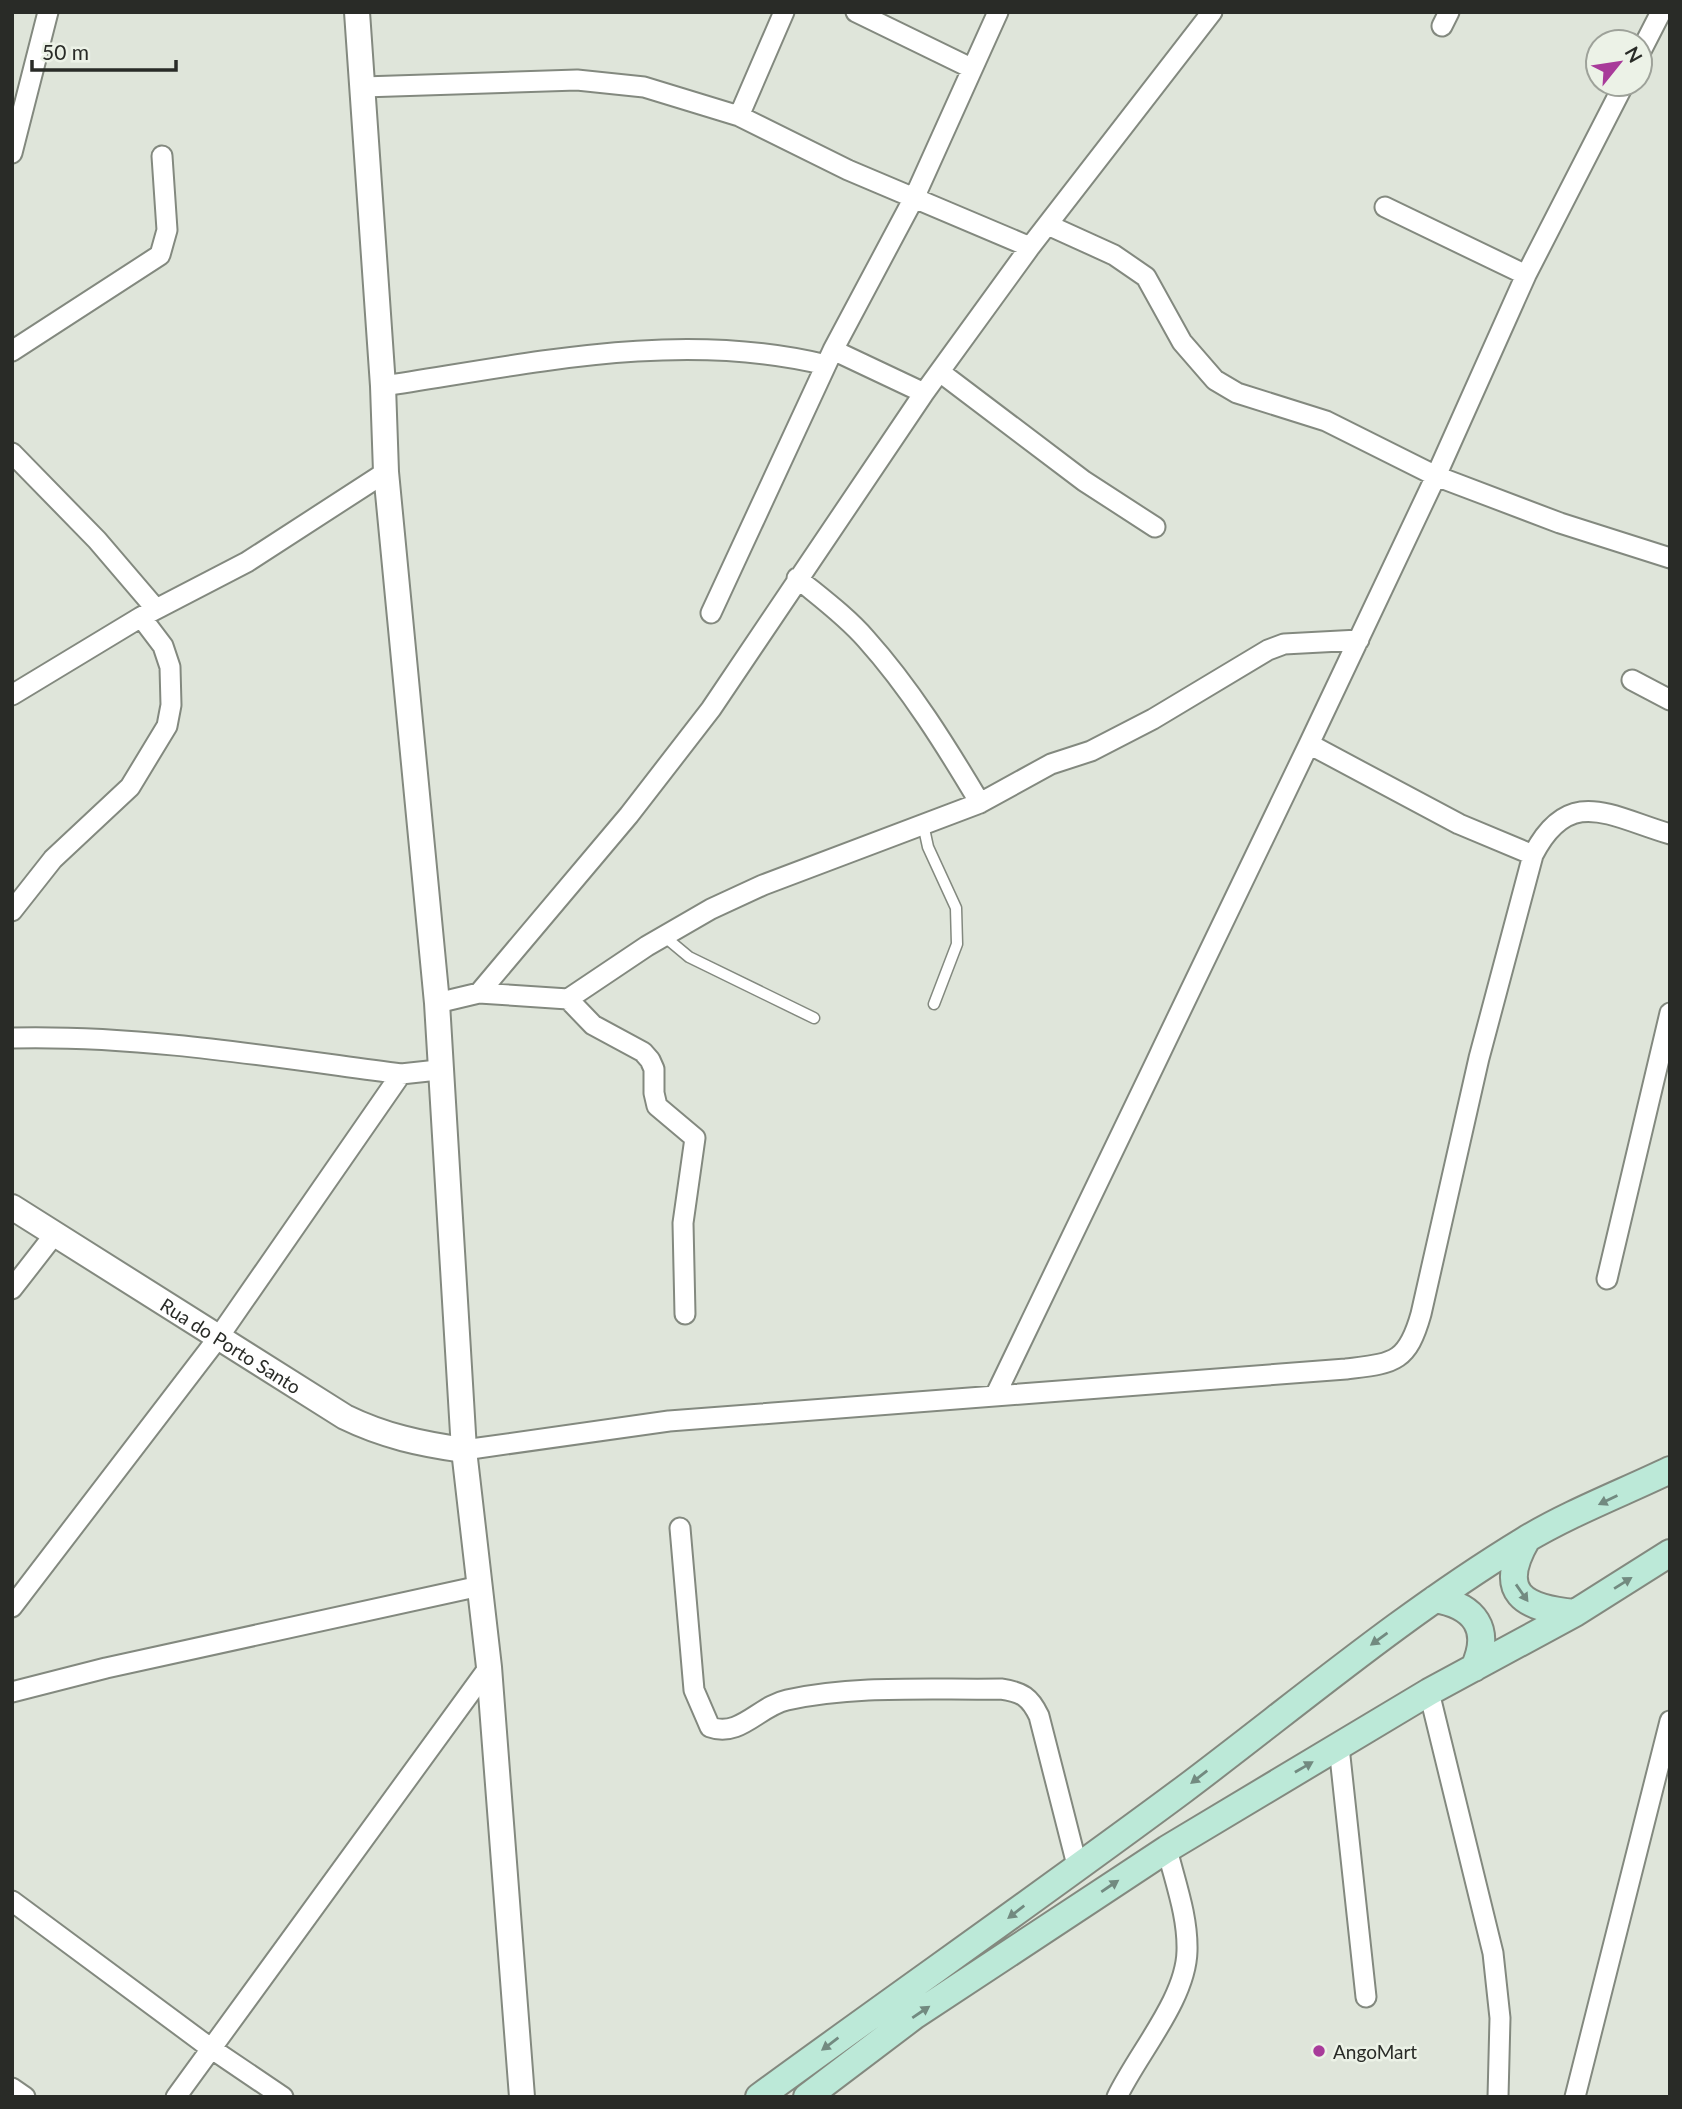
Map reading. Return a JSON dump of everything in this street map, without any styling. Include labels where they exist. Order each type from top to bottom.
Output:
[{"type":"main road","points":[[759,2097],[902,1991],[1078,1869],[1346,1663],[1435,1599],[1527,1539],[1670,1470]]},
{"type":"main road","points":[[1527,1539],[1516,1559],[1513,1578],[1517,1589],[1535,1608],[1575,1613]]},
{"type":"main road","points":[[807,2097],[914,2016],[1167,1849],[1429,1692],[1575,1613],[1670,1553]]},
{"type":"main road","points":[[1435,1599],[1453,1602],[1473,1617],[1479,1627],[1482,1648],[1474,1668]]},
{"type":"street","points":[[12,153],[48,12]]},
{"type":"street","points":[[357,12],[383,386],[386,472],[436,1003],[438,1070],[464,1450],[489,1667],[523,2097]]},
{"type":"street","points":[[739,116],[784,12]]},
{"type":"street","points":[[856,12],[971,68]]},
{"type":"street","points":[[711,613],[830,357],[915,196],[998,12]]},
{"type":"street","points":[[478,993],[629,815],[703,719],[924,393],[1030,247],[1212,12]]},
{"type":"street","points":[[1653,28],[1661,12]]},
{"type":"street","points":[[363,87],[588,81],[644,87],[739,116],[848,170],[915,196],[1030,247]]},
{"type":"street","points":[[996,1394],[1310,744],[1436,476],[1526,275],[1617,98]]},
{"type":"street","points":[[12,351],[160,255],[167,230],[162,156]]},
{"type":"street","points":[[1385,207],[1526,275]]},
{"type":"street","points":[[1048,225],[1114,256],[1146,277],[1182,342],[1215,380],[1237,393],[1326,421],[1436,476],[1560,523],[1670,558]]},
{"type":"street","points":[[383,386],[661,348],[830,357],[924,393]]},
{"type":"street","points":[[940,372],[1084,481],[1155,527]]},
{"type":"street","points":[[12,453],[97,540],[149,613],[170,667],[171,705],[167,726],[130,787],[54,859],[12,911]]},
{"type":"street","points":[[12,695],[149,613],[247,562],[386,472]]},
{"type":"street","points":[[797,578],[864,637],[879,654],[948,750],[980,803]]},
{"type":"street","points":[[436,1003],[478,993],[568,999],[664,937],[763,885],[980,803],[1051,764],[1091,751],[1129,732],[1268,650],[1284,644],[1359,640]]},
{"type":"street","points":[[1632,680],[1670,701]]},
{"type":"street","points":[[1310,744],[1459,824],[1533,855]]},
{"type":"street","points":[[464,1450],[669,1421],[1346,1369],[1387,1364],[1403,1356],[1414,1339],[1421,1314],[1479,1058],[1533,855],[1545,832],[1559,818],[1573,811],[1590,810],[1670,834]]},
{"type":"street","points":[[568,999],[593,1025],[650,1060],[654,1069],[657,1106],[695,1138],[683,1223],[685,1314]]},
{"type":"street","points":[[1607,1279],[1670,1013]]},
{"type":"street","points":[[12,1038],[70,1037],[401,1073],[438,1070]]},
{"type":"street","points":[[12,1607],[218,1338],[401,1073]]},
{"type":"street","name":"Rua do Porto Santo","points":[[12,1207],[345,1417],[416,1444],[464,1450]]},
{"type":"street","points":[[12,1289],[54,1235]]},
{"type":"street","points":[[680,1528],[694,1690],[710,1727],[721,1731],[734,1730],[772,1703],[803,1697],[860,1691],[1001,1689],[1021,1692],[1033,1704],[1039,1717],[1078,1869]]},
{"type":"street","points":[[12,1692],[106,1668],[480,1586]]},
{"type":"street","points":[[176,2097],[209,2047],[489,1667]]},
{"type":"street","points":[[1429,1692],[1493,1953],[1500,2018],[1498,2097]]},
{"type":"street","points":[[1575,2097],[1670,1721]]},
{"type":"street","points":[[1339,1747],[1366,1997]]},
{"type":"street","points":[[1117,2097],[1184,1975],[1187,1951],[1185,1920],[1167,1849]]},
{"type":"street","points":[[12,1901],[209,2047],[283,2097]]},
{"type":"street","points":[[12,2088],[24,2097]]},
{"type":"lane","points":[[923,824],[928,847],[956,908],[957,944],[933,1004]]},
{"type":"lane","points":[[664,937],[689,957],[814,1018]]},
{"type":"place","name":"AngoMart","points":[[1319,2051]]}]
